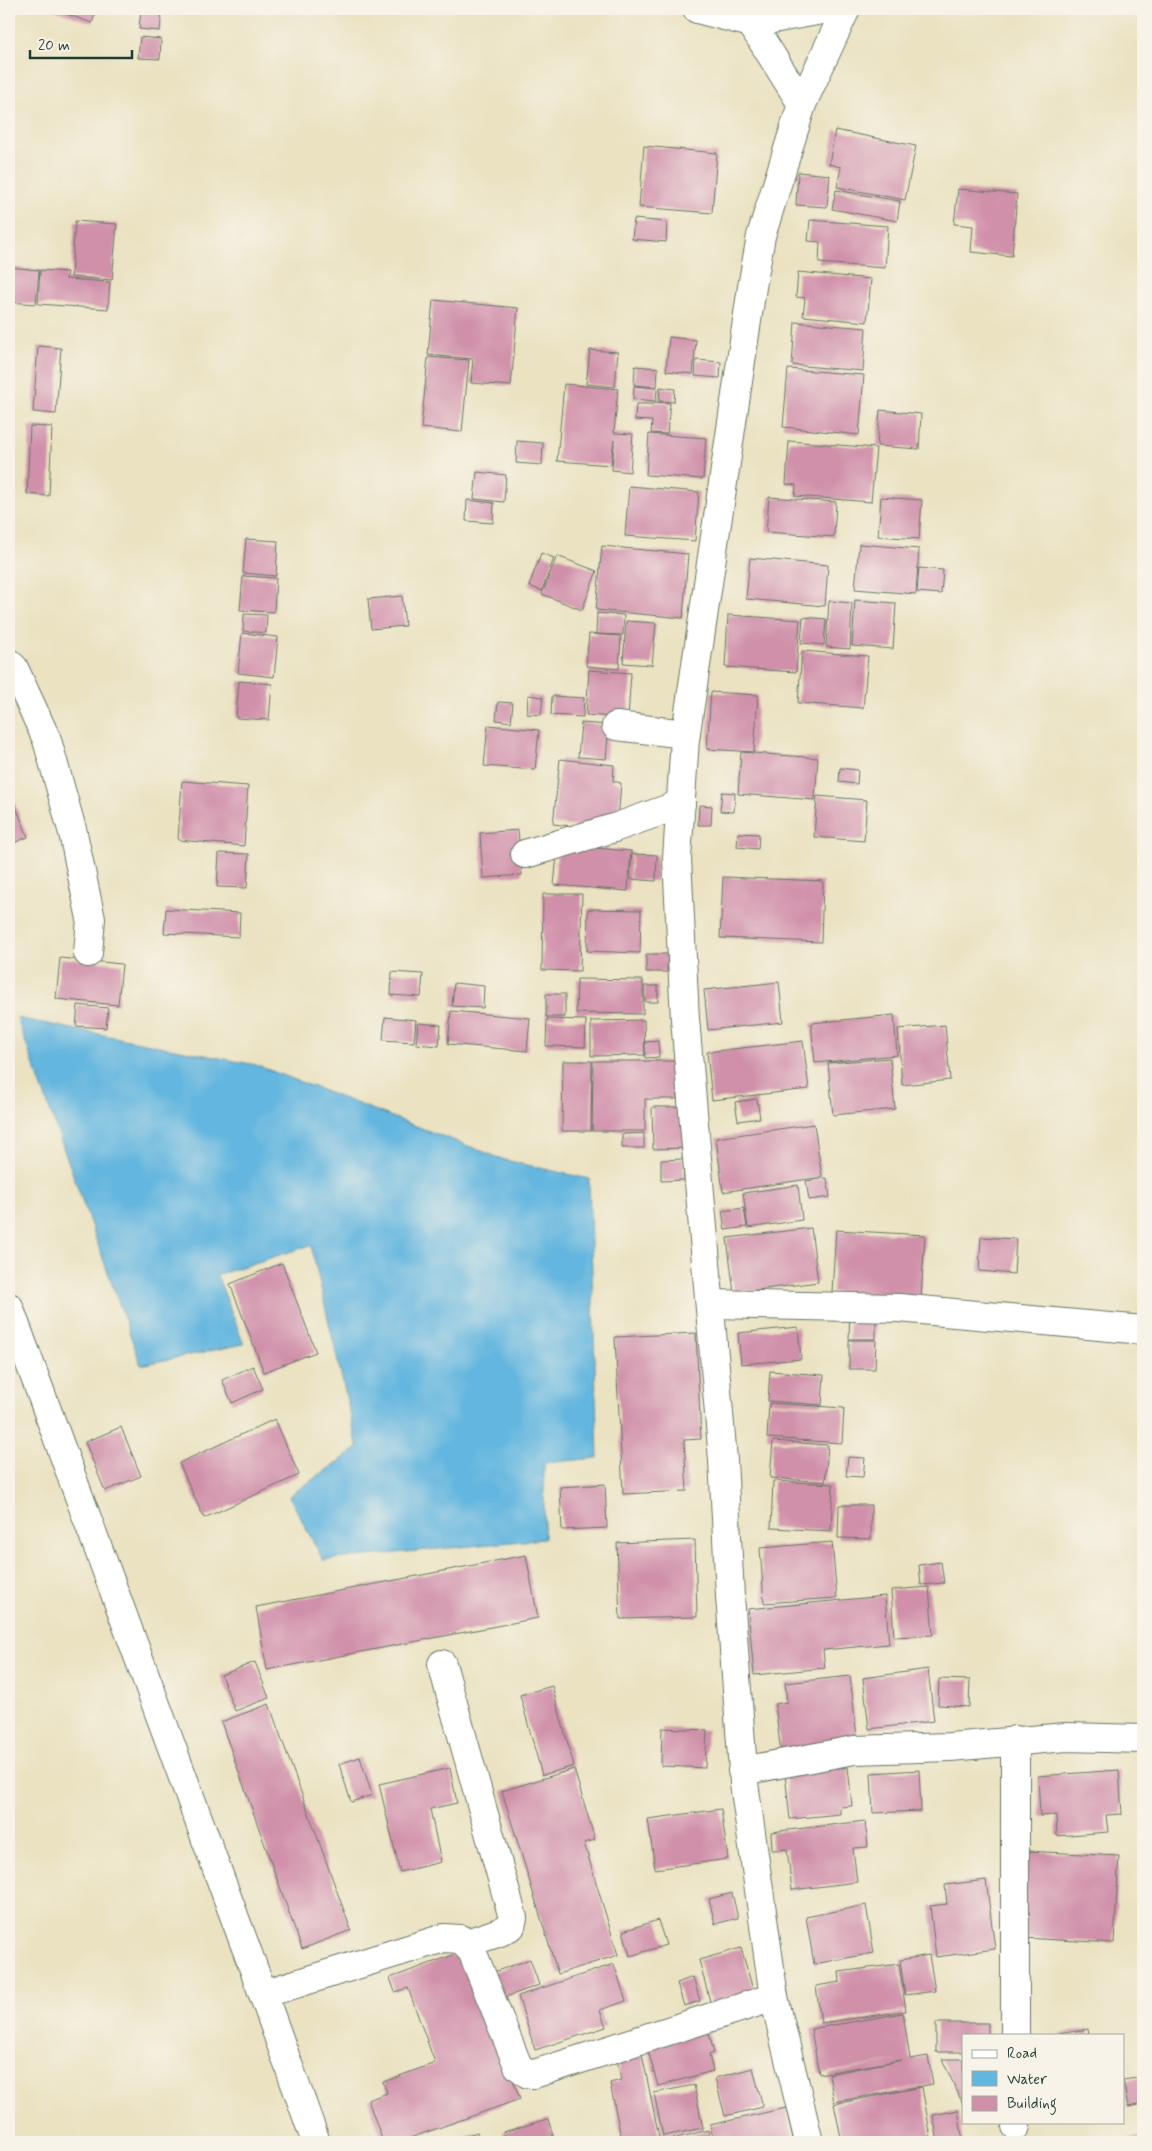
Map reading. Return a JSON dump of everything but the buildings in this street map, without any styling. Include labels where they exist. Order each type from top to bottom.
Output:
[{"type":"street","points":[[697,9],[751,23],[828,9]]},
{"type":"street","points":[[809,2142],[774,1997],[742,1771],[730,1596],[724,1460],[685,1020],[677,858],[686,734],[761,236],[802,104],[846,9]]},
{"type":"street","points":[[751,23],[802,104]]},
{"type":"street","points":[[9,663],[14,668],[47,740],[73,833],[91,919],[88,953]]},
{"type":"street","points":[[616,726],[686,734]]},
{"type":"street","points":[[524,854],[614,828],[681,804]]},
{"type":"street","points":[[711,1304],[899,1308],[1143,1330]]},
{"type":"street","points":[[9,1308],[316,2142]]},
{"type":"street","points":[[442,1664],[513,1918],[511,1926],[500,1932],[467,1943]]},
{"type":"street","points":[[742,1771],[854,1750],[950,1747],[1066,1737],[1143,1739]]},
{"type":"street","points":[[1014,1740],[1015,2034]]},
{"type":"street","points":[[263,1994],[444,1938],[460,1939],[467,1943],[472,1951],[518,2066],[528,2074],[542,2072],[774,1997]]},
{"type":"water","points":[[17,1018],[256,1065],[505,1160],[589,1179],[598,1458],[544,1463],[544,1539],[323,1560],[289,1496],[358,1448],[311,1245],[217,1275],[244,1344],[141,1365]]}]
